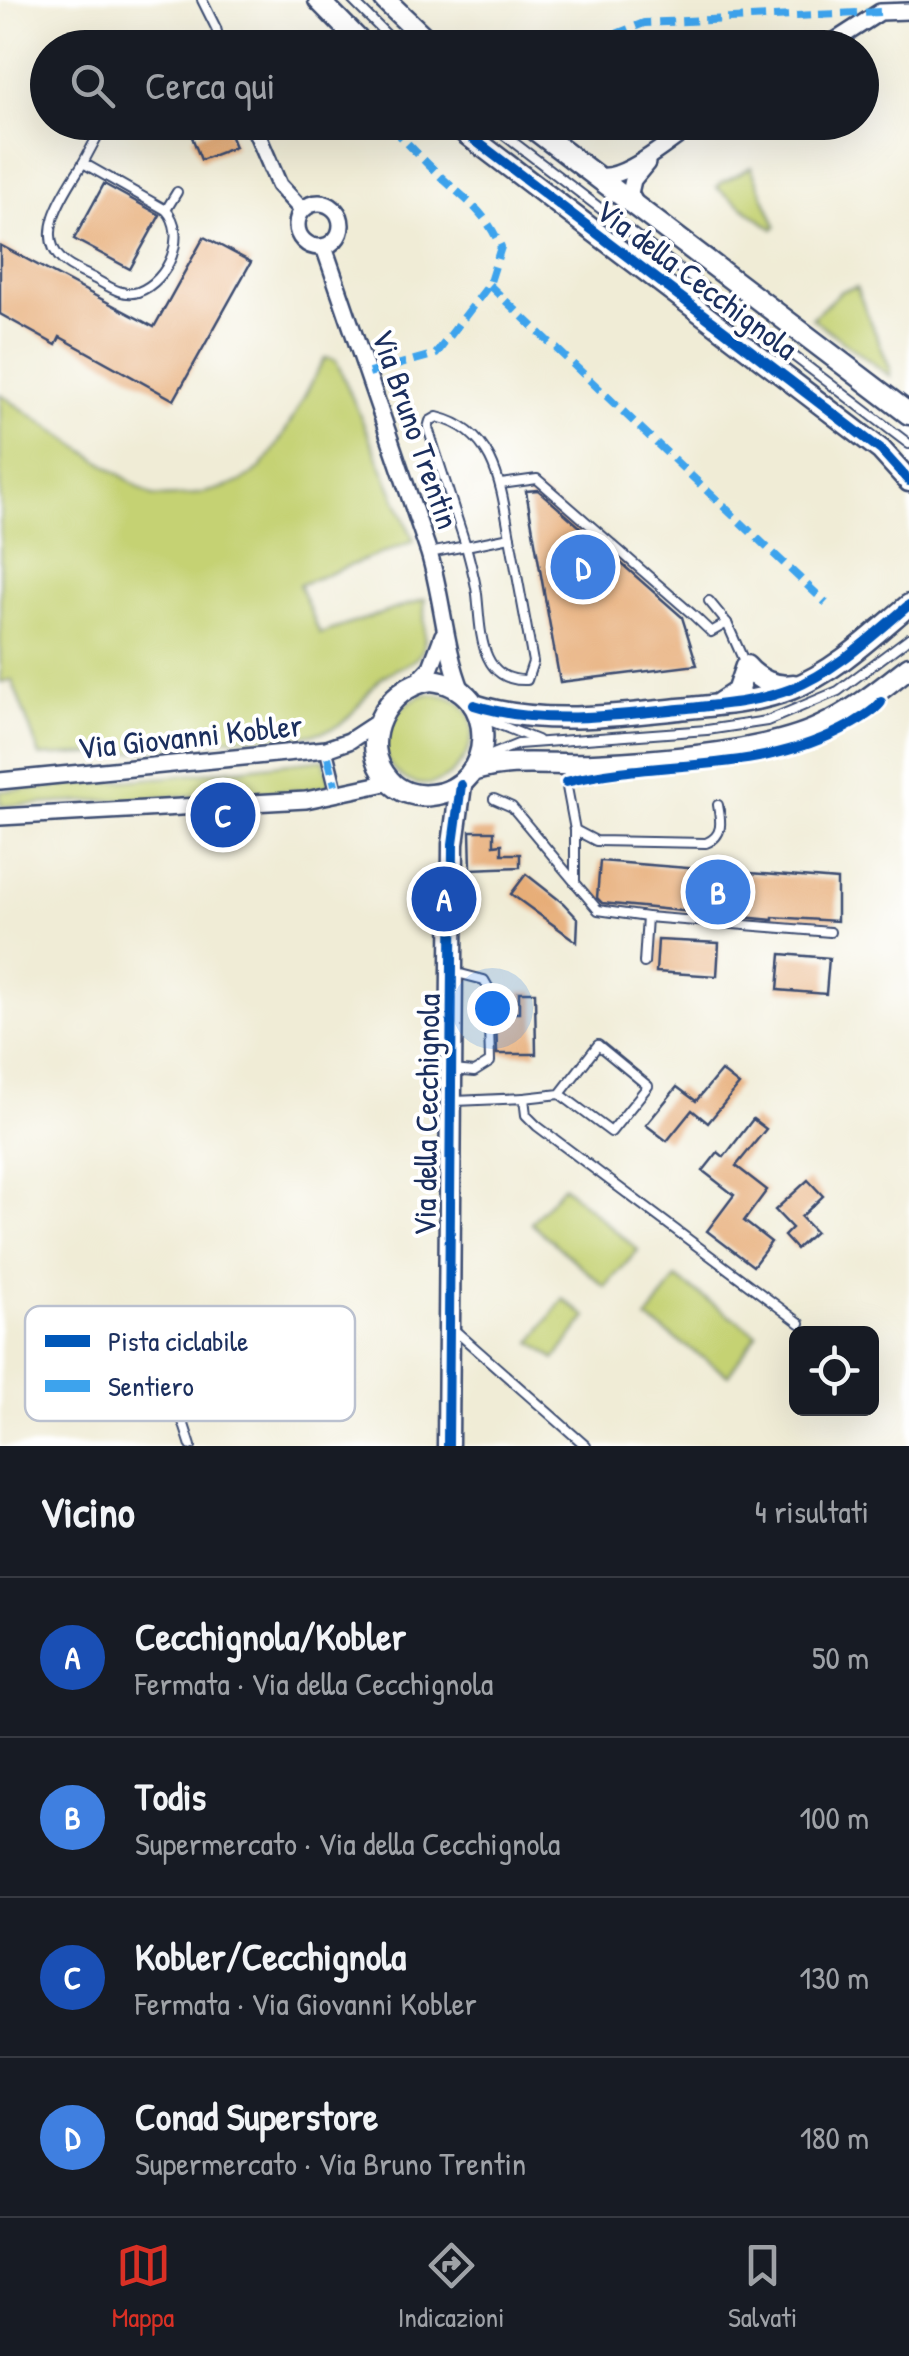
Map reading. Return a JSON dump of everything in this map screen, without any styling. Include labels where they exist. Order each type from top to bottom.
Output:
[{"type":"street","points":[[320,0],[349,30]]},
{"type":"street","points":[[385,0],[416,30]]},
{"type":"street","points":[[852,30],[880,12],[909,10]]},
{"type":"street","name":"Via Bruno Trentin","points":[[259,140],[278,185],[302,210],[297,218],[300,236],[315,247],[324,247],[429,553],[444,631],[472,704]]},
{"type":"street","name":"Via della Cecchignola","points":[[475,140],[880,450],[909,481]]},
{"type":"street","name":"Via della Cecchignola","points":[[548,140],[909,414]]},
{"type":"street","points":[[590,172],[610,178],[673,140]]},
{"type":"street","points":[[639,208],[630,194],[633,180],[656,152]]},
{"type":"street","points":[[302,210],[319,202],[336,209],[342,226],[339,236],[324,247]]},
{"type":"street","points":[[415,684],[444,682],[472,704],[495,712],[543,718],[600,716],[626,696],[659,711],[714,706],[764,697],[807,681],[847,657],[909,605]]},
{"type":"street","points":[[444,631],[431,667],[395,698],[378,722],[376,755],[391,782],[433,808],[453,844]]},
{"type":"street","points":[[714,706],[737,692],[746,666],[760,679],[780,686],[807,681]]},
{"type":"street","points":[[419,796],[441,794],[470,772],[510,762],[594,764],[758,746],[797,736],[851,710],[908,672]]},
{"type":"street","points":[[470,772],[483,736],[472,704]]},
{"type":"street","name":"Via Giovanni Kobler","points":[[0,781],[315,751],[340,745],[378,722]]},
{"type":"street","points":[[328,757],[335,786]]},
{"type":"street","points":[[546,764],[566,782],[582,768],[594,764]]},
{"type":"street","name":"Via della Cecchignola","points":[[448,1446],[453,844],[470,772]]},
{"type":"street","name":"Via Giovanni Kobler","points":[[0,817],[306,800],[391,782]]},
{"type":"lane","points":[[202,0],[216,30]]},
{"type":"lane","points":[[352,0],[382,30]]},
{"type":"lane","points":[[83,162],[166,210],[176,224],[176,242],[162,272],[140,291],[120,292],[65,263],[55,252],[50,232],[58,210],[83,162],[95,140]]},
{"type":"lane","name":"Via della Cecchignola","points":[[511,140],[909,444]]},
{"type":"lane","points":[[166,210],[177,192]]},
{"type":"lane","points":[[437,417],[454,421],[474,436],[496,466],[510,537],[533,662],[527,680],[508,678],[484,654],[476,587],[428,428],[430,421],[437,417]]},
{"type":"lane","points":[[500,484],[538,479],[704,628],[711,632],[727,623]]},
{"type":"lane","points":[[429,553],[510,537]]},
{"type":"lane","points":[[709,601],[727,623],[746,666]]},
{"type":"lane","points":[[470,772],[504,748],[768,721],[838,691],[908,638]]},
{"type":"lane","points":[[472,704],[541,742]]},
{"type":"lane","points":[[566,782],[575,830],[575,883]]},
{"type":"lane","points":[[494,799],[512,806],[598,910],[830,932]]},
{"type":"lane","points":[[575,830],[596,841],[706,843],[721,830],[718,805]]},
{"type":"lane","points":[[644,963],[647,917]]},
{"type":"lane","points":[[452,1070],[474,1072],[490,1062],[488,987],[484,980],[453,972]]},
{"type":"lane","points":[[451,1102],[560,1094],[611,1132],[648,1086],[598,1045],[560,1094]]},
{"type":"lane","points":[[524,1098],[526,1114],[537,1126],[800,1323]]},
{"type":"lane","points":[[449,1324],[586,1446]]},
{"type":"lane","points":[[182,1421],[191,1446]]},
{"type":"green space","points":[[751,167],[776,226],[773,229],[717,188]]},
{"type":"green space","points":[[856,287],[890,376],[812,318],[841,291]]},
{"type":"green space","points":[[325,358],[336,360],[414,541],[299,585],[320,634],[425,599],[425,641],[419,656],[384,676],[343,722],[319,733],[231,738],[147,751],[40,756],[12,680],[0,682],[0,394],[152,496],[179,496],[226,487],[253,475],[287,429]]},
{"type":"green space","points":[[426,694],[454,700],[469,714],[472,733],[467,753],[454,771],[437,782],[416,783],[395,771],[387,760],[385,737],[396,715]]},
{"type":"green space","points":[[324,759],[331,786],[0,806],[0,791]]},
{"type":"green space","points":[[563,1186],[638,1250],[605,1287],[531,1223]]},
{"type":"green space","points":[[676,1278],[757,1334],[728,1375],[647,1319]]},
{"type":"green space","points":[[563,1299],[587,1317],[555,1359],[532,1342]]},
{"type":"building","points":[[193,140],[232,140],[235,147],[201,160]]},
{"type":"building","points":[[104,184],[160,215],[130,269],[74,239]]},
{"type":"building","points":[[204,237],[251,262],[174,400],[60,337],[56,345],[0,314],[0,245],[154,327]]},
{"type":"building","points":[[538,490],[682,617],[697,665],[560,682],[526,491]]},
{"type":"building","points":[[470,831],[494,831],[494,845],[502,844],[502,854],[520,854],[520,867],[471,869]]},
{"type":"building","points":[[600,861],[837,880],[837,921],[773,920],[602,903],[597,898]]},
{"type":"building","points":[[526,874],[578,919],[577,942],[511,894]]},
{"type":"building","points":[[658,940],[719,943],[717,976],[656,972]]},
{"type":"building","points":[[781,954],[829,958],[826,994],[778,990]]},
{"type":"building","points":[[519,992],[535,992],[536,1054],[497,1054],[496,1013],[519,1013]]},
{"type":"building","points":[[721,1071],[739,1085],[708,1123],[692,1110],[667,1141],[646,1125],[677,1087],[696,1101]]},
{"type":"building","points":[[753,1119],[766,1129],[736,1166],[767,1190],[744,1221],[771,1242],[753,1266],[707,1231],[734,1195],[703,1171],[718,1152],[724,1157]]},
{"type":"building","points":[[808,1180],[823,1196],[801,1217],[815,1232],[796,1249],[784,1236],[792,1228],[775,1210]]},
{"type":"marked path","points":[[626,30],[644,23],[880,12]]},
{"type":"marked path","points":[[369,373],[436,354],[489,285],[501,247],[481,214],[404,140]]},
{"type":"marked path","points":[[489,285],[826,603]]},
{"type":"marked path","points":[[328,757],[335,785]]},
{"type":"cycle path","points":[[475,140],[881,450],[909,481]]},
{"type":"cycle path","points":[[474,705],[524,715],[576,717],[736,703],[764,697],[823,673],[909,605]]},
{"type":"cycle path","points":[[566,782],[782,752],[852,724],[881,702]]},
{"type":"cycle path","points":[[448,1446],[453,844],[461,785]]},
{"type":"place","name":"Conad Superstore","points":[[583,567]]},
{"type":"place","name":"Kobler/Cecchignola","points":[[223,815]]},
{"type":"place","name":"Todis","points":[[718,892]]},
{"type":"place","name":"Cecchignola/Kobler","points":[[444,899]]}]
